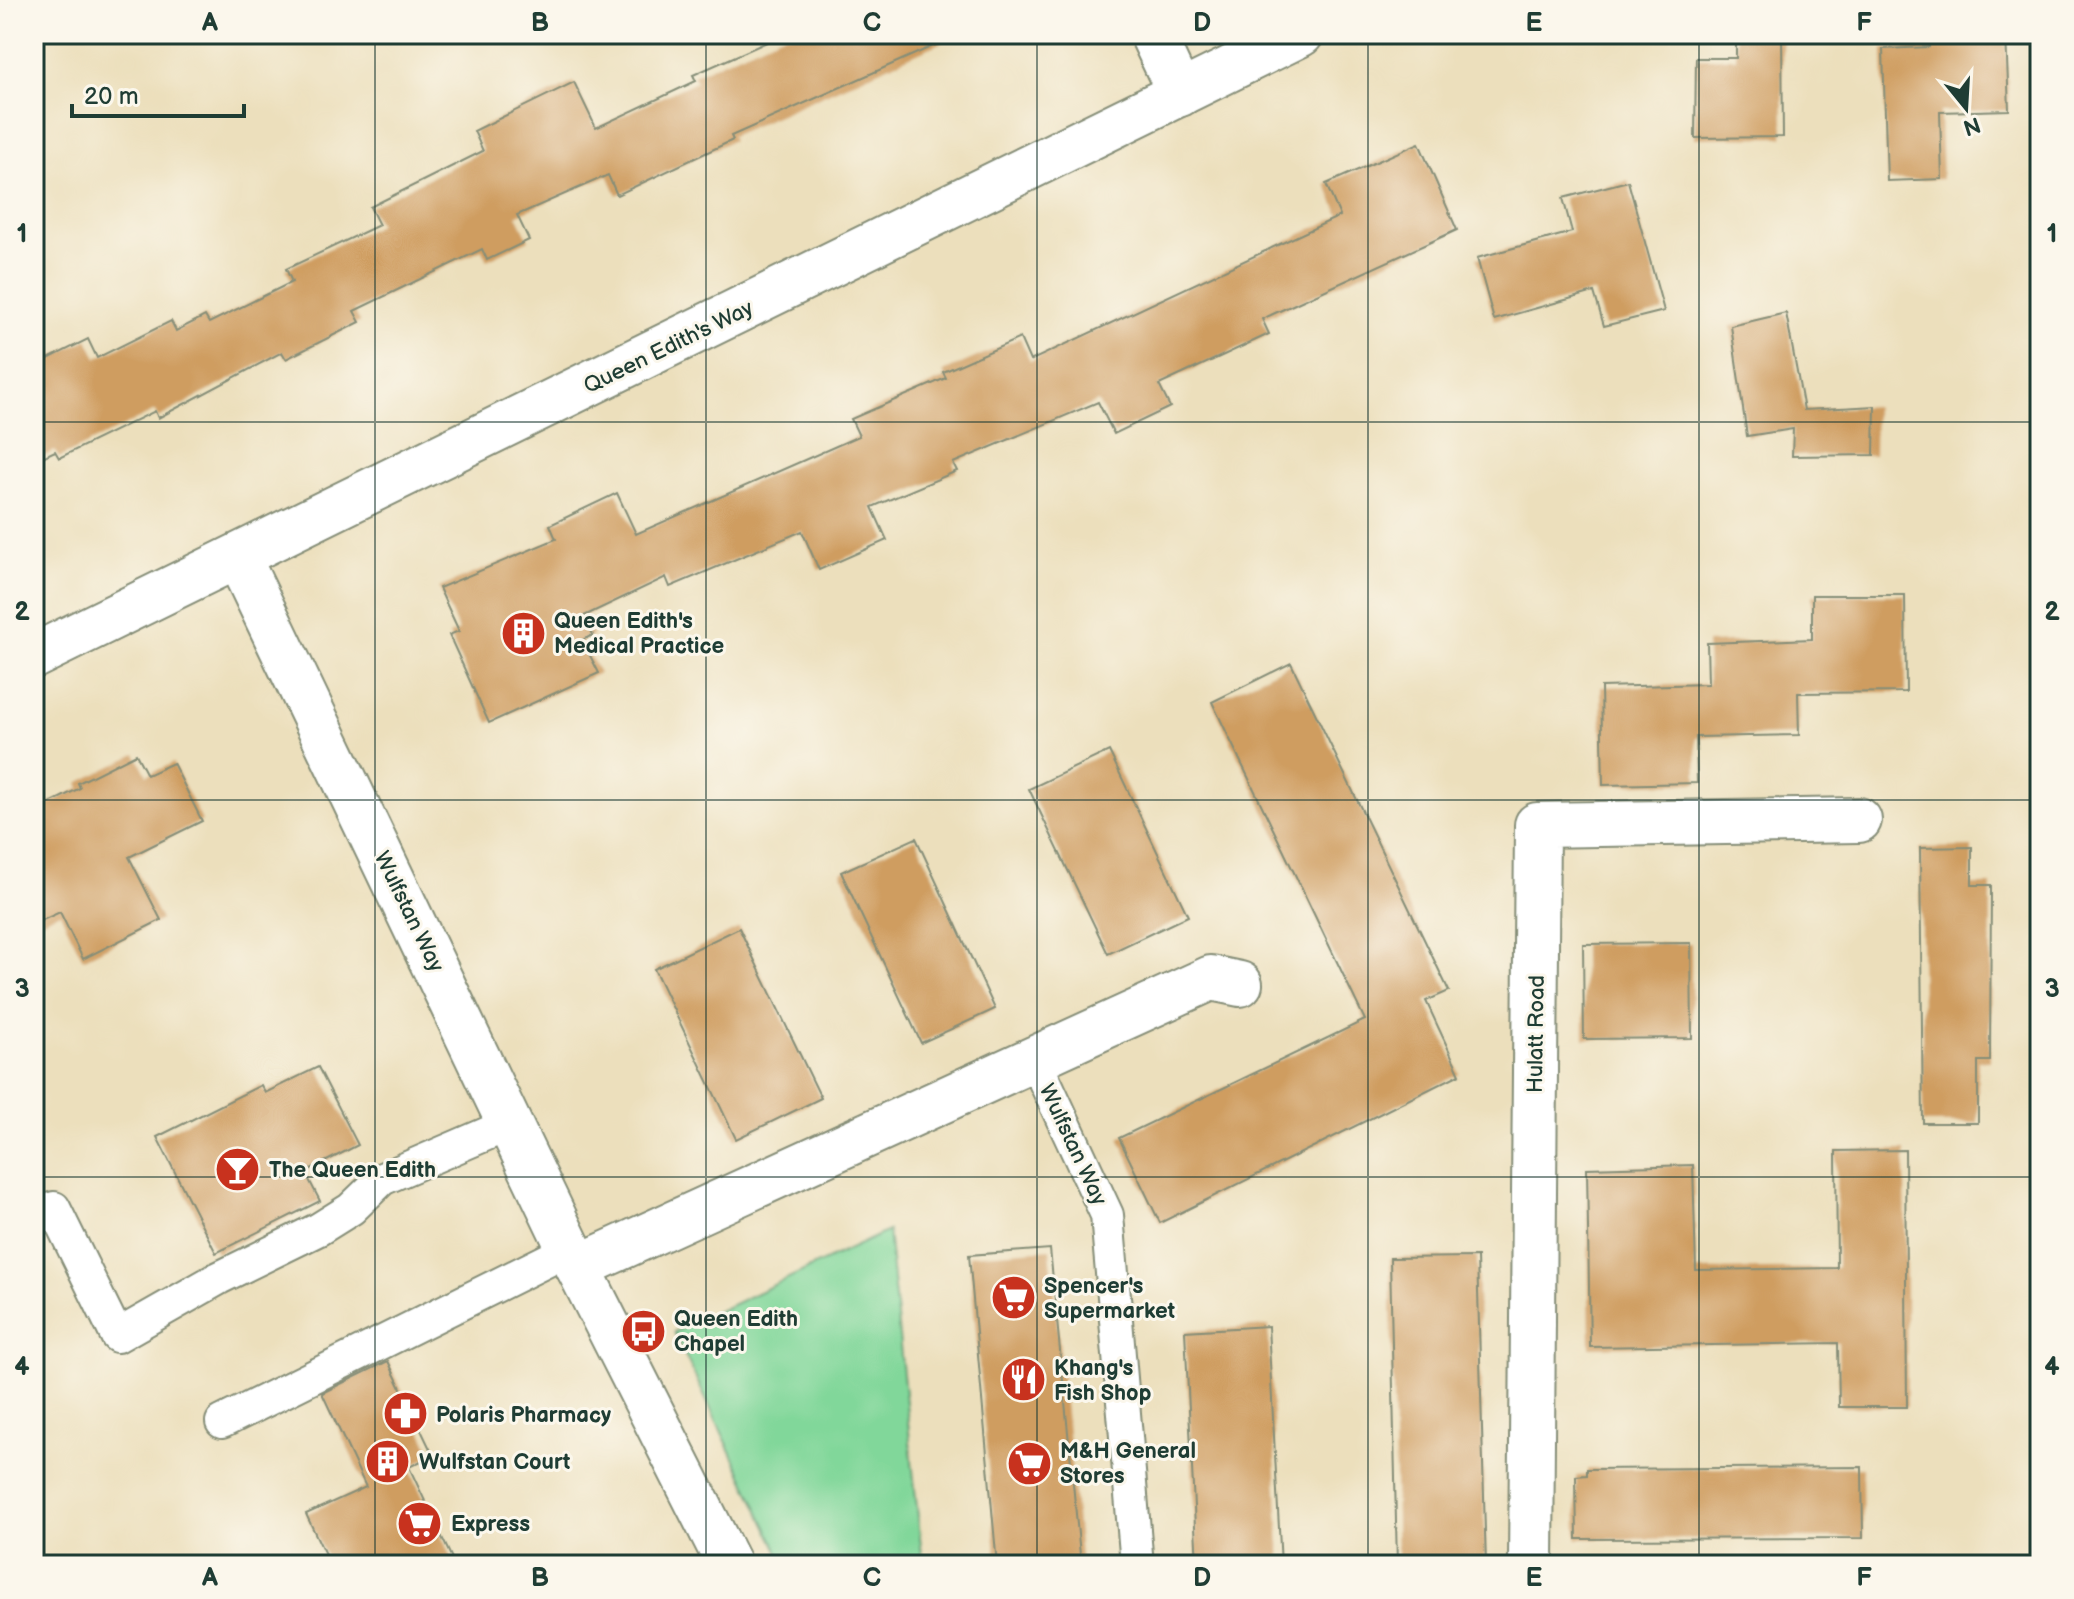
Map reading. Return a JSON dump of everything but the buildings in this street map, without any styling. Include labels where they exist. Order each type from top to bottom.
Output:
[{"type":"street","points":[[1152,34],[1180,94]]},
{"type":"street","name":"Queen Edith's Way","points":[[34,656],[1301,34]]},
{"type":"street","name":"Wulfstan Way","points":[[238,557],[512,1123],[574,1258],[729,1565]]},
{"type":"street","name":"Hulatt Road","points":[[1531,1565],[1537,825],[1859,820]]},
{"type":"street","name":"Wulfstan Way","points":[[574,1258],[1035,1060],[1211,978],[1240,984]]},
{"type":"lane","name":"Wulfstan Way","points":[[1035,1060],[1107,1215],[1137,1565]]},
{"type":"lane","points":[[54,1208],[117,1336],[219,1278],[319,1229],[351,1209],[382,1179],[512,1123]]},
{"type":"lane","points":[[222,1422],[574,1258]]},
{"type":"green space","points":[[888,1231],[923,1565],[785,1565],[674,1332]]},
{"type":"place","name":"Queen Edith's Medical Practice","points":[[523,633]]},
{"type":"place","name":"The Queen Edith","points":[[238,1169]]},
{"type":"place","name":"Spencer's Supermarket","points":[[1013,1298]]},
{"type":"place","name":"Queen Edith Chapel","points":[[643,1331]]},
{"type":"place","name":"Khang's Fish Shop","points":[[1023,1380]]},
{"type":"place","name":"Polaris Pharmacy","points":[[405,1414]]},
{"type":"place","name":"Wulfstan Court","points":[[388,1461]]},
{"type":"place","name":"M&H General Stores","points":[[1029,1463]]},
{"type":"place","name":"Express","points":[[420,1523]]}]
